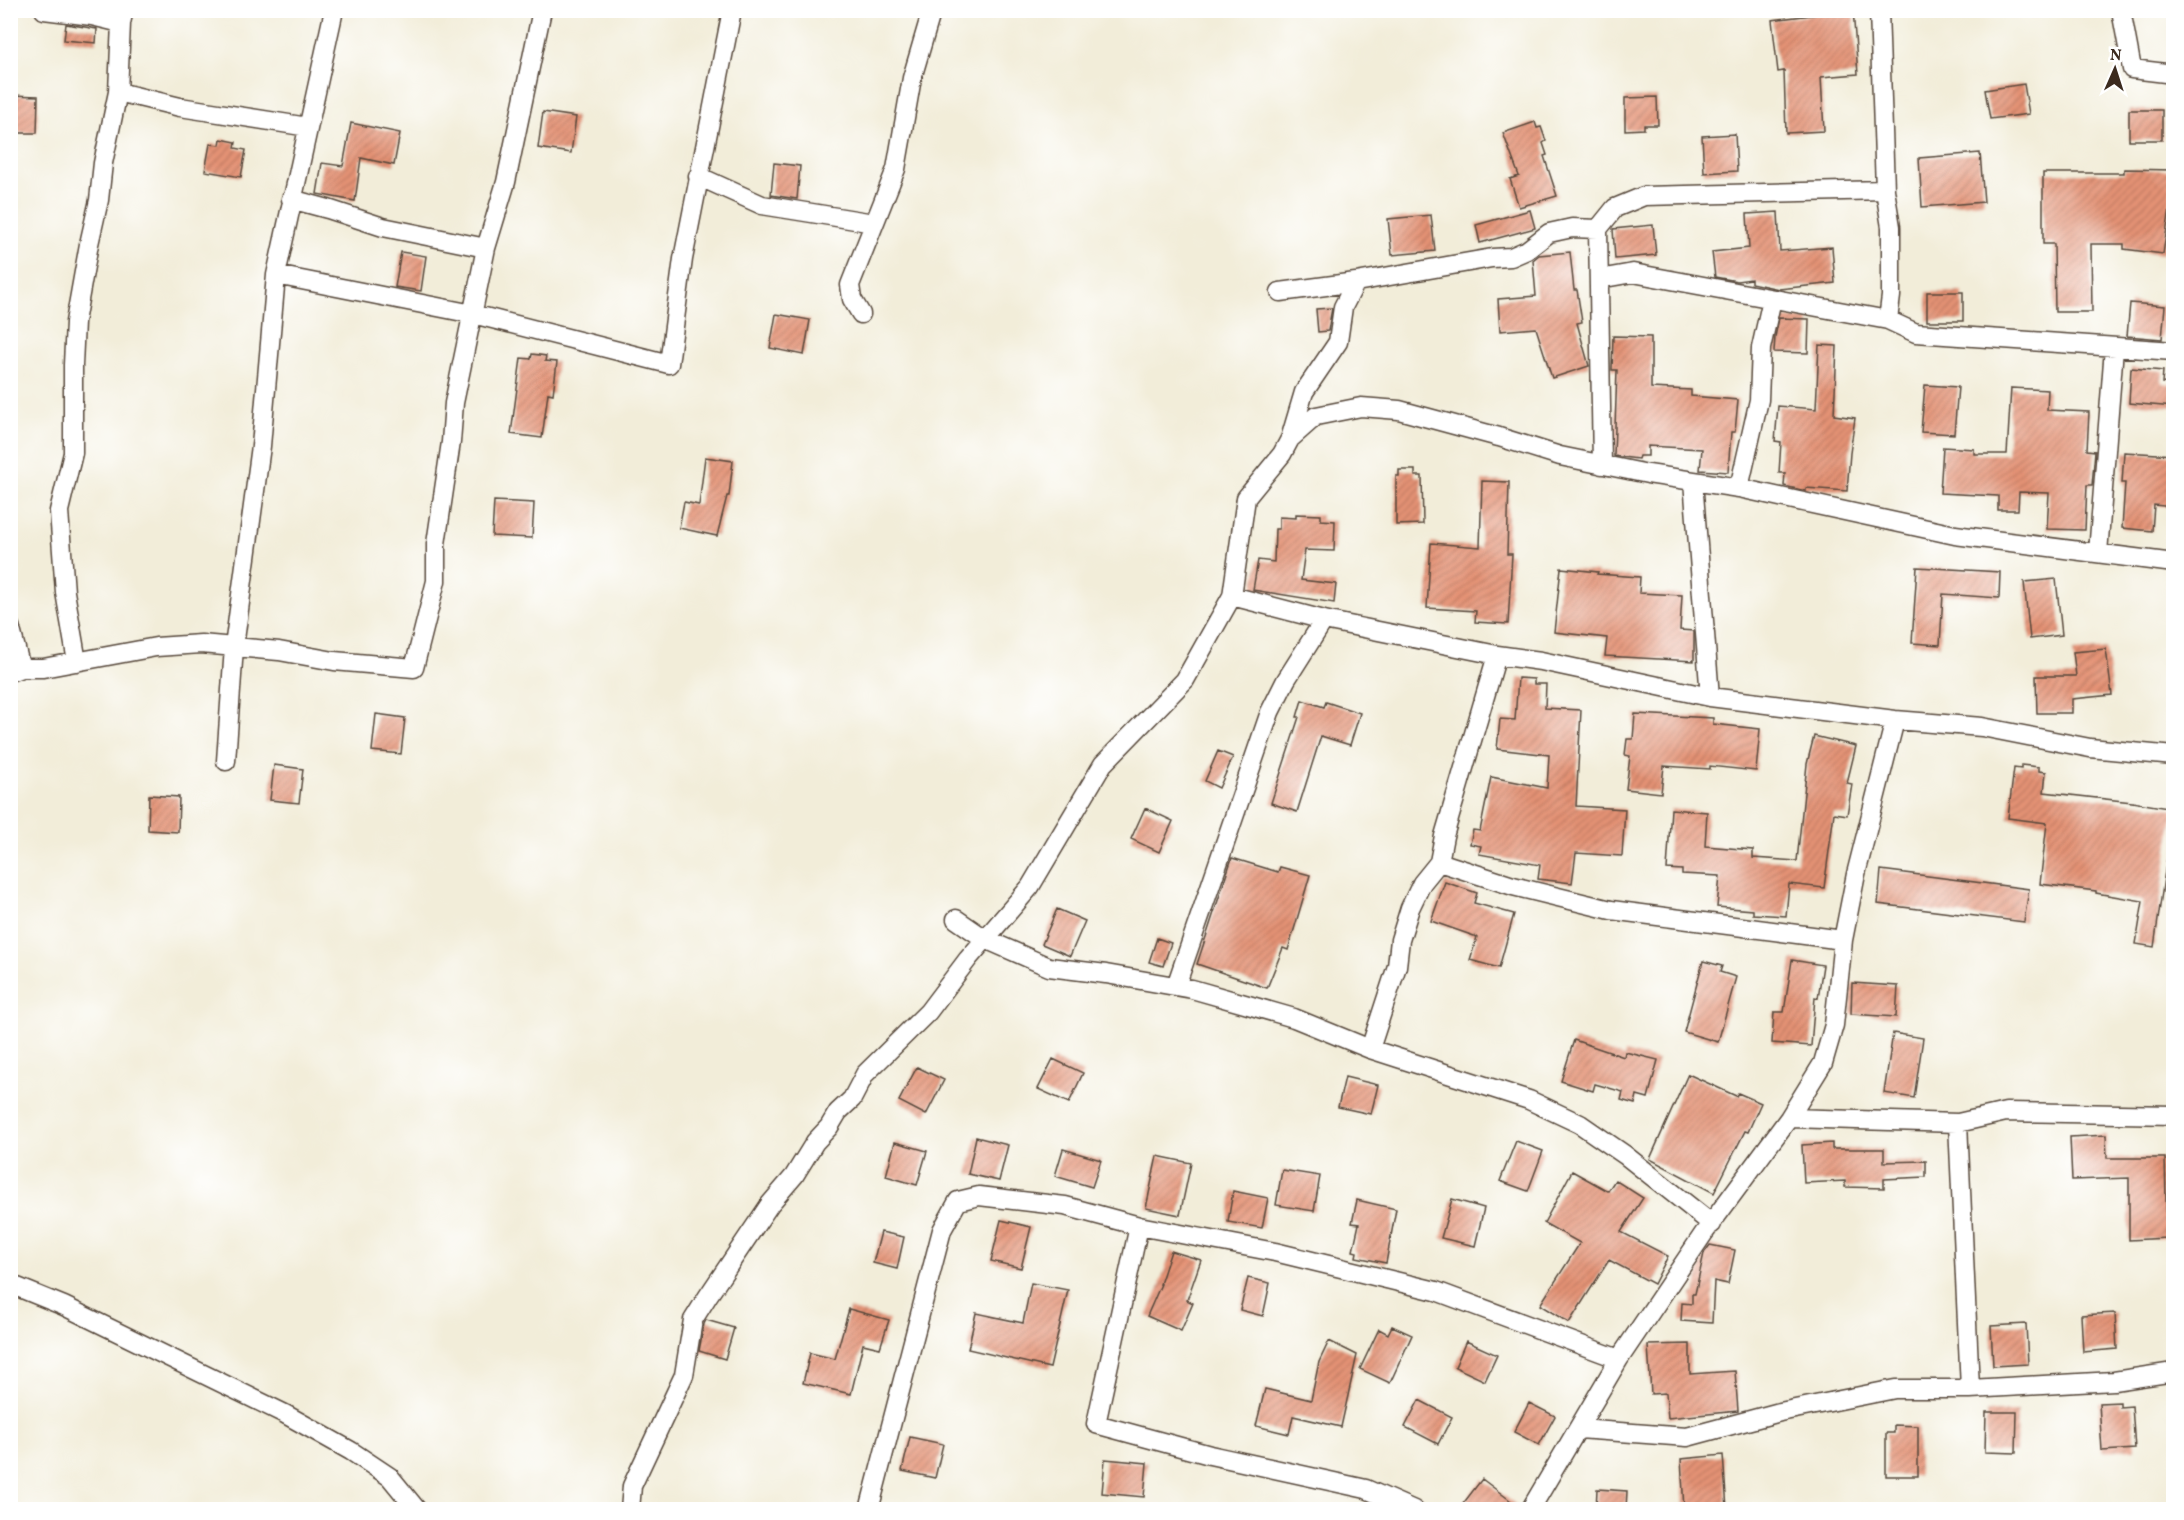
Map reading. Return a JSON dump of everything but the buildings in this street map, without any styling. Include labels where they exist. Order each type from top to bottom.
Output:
[{"type":"street","points":[[44,10],[92,16],[123,16],[118,92],[75,322],[73,453],[59,511],[66,592],[77,662]]},
{"type":"street","points":[[226,761],[234,648],[261,446],[276,275],[334,10]]},
{"type":"street","points":[[10,626],[16,670],[43,668],[156,647],[201,644],[279,651],[334,661],[414,668],[436,581],[436,544],[451,442],[454,403],[486,248],[506,182],[542,10]]},
{"type":"street","points":[[276,275],[473,314],[669,364],[683,259],[732,10]]},
{"type":"street","points":[[861,314],[852,299],[850,285],[896,169],[912,78],[932,10]]},
{"type":"street","points":[[1878,10],[1886,190],[1892,227],[1891,296],[1888,320]]},
{"type":"street","points":[[2121,10],[2132,69],[2174,74]]},
{"type":"street","points":[[118,92],[180,107],[308,127]]},
{"type":"street","points":[[698,176],[762,205],[874,223]]},
{"type":"street","points":[[1602,465],[1598,228],[1615,208],[1644,196],[1886,190]]},
{"type":"street","points":[[291,200],[383,227],[486,248]]},
{"type":"street","points":[[1280,292],[1510,257],[1527,250],[1549,233],[1572,228],[1598,228]]},
{"type":"street","points":[[1599,279],[1633,273],[1888,320],[1916,333],[2174,351]]},
{"type":"street","points":[[630,1509],[632,1486],[684,1376],[693,1320],[708,1296],[770,1204],[794,1176],[815,1142],[829,1128],[838,1112],[852,1099],[865,1074],[928,1012],[1030,886],[1103,764],[1185,680],[1232,596],[1246,498],[1282,454],[1290,439],[1304,392],[1338,342],[1343,307],[1356,282]]},
{"type":"street","points":[[1739,488],[1759,400],[1761,348],[1772,299]]},
{"type":"street","points":[[2097,553],[2114,348]]},
{"type":"street","points":[[1290,439],[1316,416],[1361,407],[1399,410],[1560,456],[1693,482],[1739,488],[1955,535],[2174,563]]},
{"type":"street","points":[[1693,482],[1710,697]]},
{"type":"street","points":[[1232,596],[1324,620],[1541,661],[1710,697],[1895,720],[1982,727],[2090,748],[2174,756]]},
{"type":"street","points":[[1176,986],[1270,712],[1286,680],[1324,620]]},
{"type":"street","points":[[1370,1049],[1396,966],[1400,940],[1410,908],[1422,883],[1438,862],[1497,654]]},
{"type":"street","points":[[1530,1509],[1619,1359],[1712,1224],[1790,1118],[1822,1063],[1834,1025],[1843,940],[1856,874],[1895,720]]},
{"type":"street","points":[[1438,862],[1513,886],[1611,910],[1843,940]]},
{"type":"street","points":[[957,919],[985,939],[1049,967],[1192,989],[1294,1017],[1370,1049],[1528,1100],[1580,1124],[1625,1155],[1712,1224]]},
{"type":"street","points":[[1790,1118],[1958,1123],[2006,1112],[2174,1115]]},
{"type":"street","points":[[1958,1123],[1971,1389]]},
{"type":"street","points":[[869,1509],[942,1230],[958,1201],[978,1196],[1065,1206],[1139,1226],[1275,1252],[1436,1291],[1619,1359]]},
{"type":"street","points":[[1139,1226],[1096,1424],[1210,1455],[1366,1489],[1414,1509]]},
{"type":"street","points":[[10,1284],[64,1306],[285,1414],[351,1451],[390,1477],[417,1509]]},
{"type":"street","points":[[1579,1429],[1687,1437],[1780,1412],[1895,1389],[1971,1389],[2114,1381],[2174,1372]]}]
